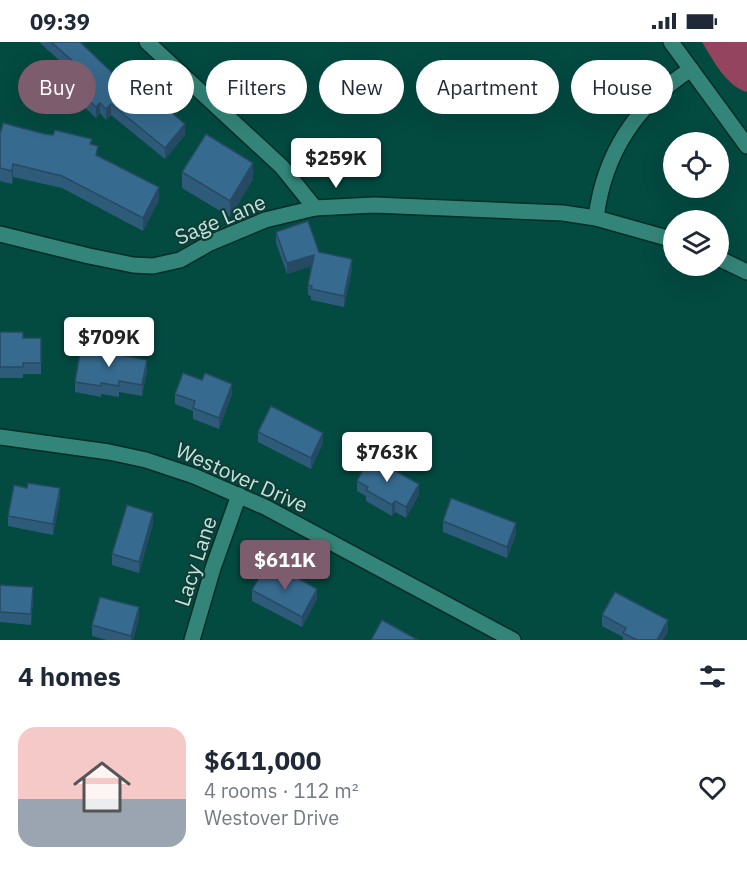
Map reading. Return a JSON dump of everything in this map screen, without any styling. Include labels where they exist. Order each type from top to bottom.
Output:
[{"type":"street","points":[[147,42],[282,167],[315,208]]},
{"type":"street","points":[[671,42],[747,146]]},
{"type":"street","points":[[596,218],[603,178],[623,134],[644,106],[671,82],[691,69]]},
{"type":"street","name":"Sage Lane","points":[[0,234],[133,266],[153,267],[180,260],[210,243],[265,220],[315,208],[345,205],[480,207],[564,213],[596,218],[663,237]]},
{"type":"street","points":[[729,263],[747,272]]},
{"type":"street","name":"Westover Drive","points":[[0,437],[72,445],[146,460],[239,495],[340,546],[492,635],[513,640]]},
{"type":"street","name":"Lacy Lane","points":[[192,640],[213,568],[239,495]]},
{"type":"shaded area","points":[[702,42],[747,42],[747,92],[739,89],[726,78]]},
{"type":"building","points":[[51,42],[80,42],[108,69],[108,107],[106,109],[100,103],[96,107],[96,60],[71,60]]},
{"type":"building","points":[[123,114],[173,114],[185,124],[165,148]]},
{"type":"building","points":[[3,123],[45,134],[53,135],[55,130],[92,139],[90,144],[98,146],[96,155],[159,187],[143,218],[62,176],[13,164],[12,171],[0,168],[0,130]]},
{"type":"building","points":[[206,134],[253,163],[230,201],[182,172]]},
{"type":"building","points":[[308,221],[319,252],[352,259],[344,296],[311,289],[312,286],[308,285],[314,255],[287,263],[276,232]]},
{"type":"building","points":[[0,332],[23,332],[23,338],[41,338],[41,363],[23,363],[23,367],[0,367]]},
{"type":"building","points":[[81,347],[147,360],[142,385],[119,381],[119,386],[75,382]]},
{"type":"building","points":[[183,373],[202,380],[205,373],[232,384],[219,418],[193,408],[195,401],[175,394]]},
{"type":"building","points":[[271,406],[323,433],[311,458],[258,432]]},
{"type":"building","points":[[370,457],[419,484],[406,507],[395,501],[392,505],[366,490],[368,487],[357,481]]},
{"type":"building","points":[[28,483],[60,488],[53,524],[8,516],[14,485],[27,488]]},
{"type":"building","points":[[451,498],[516,523],[507,547],[443,521]]},
{"type":"building","points":[[127,505],[153,513],[139,562],[112,554]]},
{"type":"building","points":[[265,567],[284,577],[287,572],[317,589],[302,617],[252,590]]},
{"type":"building","points":[[0,585],[33,587],[31,614],[0,612]]},
{"type":"building","points":[[615,592],[668,620],[657,640],[637,640],[623,633],[626,628],[602,615]]},
{"type":"building","points":[[100,597],[139,607],[131,636],[92,625]]},
{"type":"building","points":[[382,620],[418,640],[371,640]]}]
